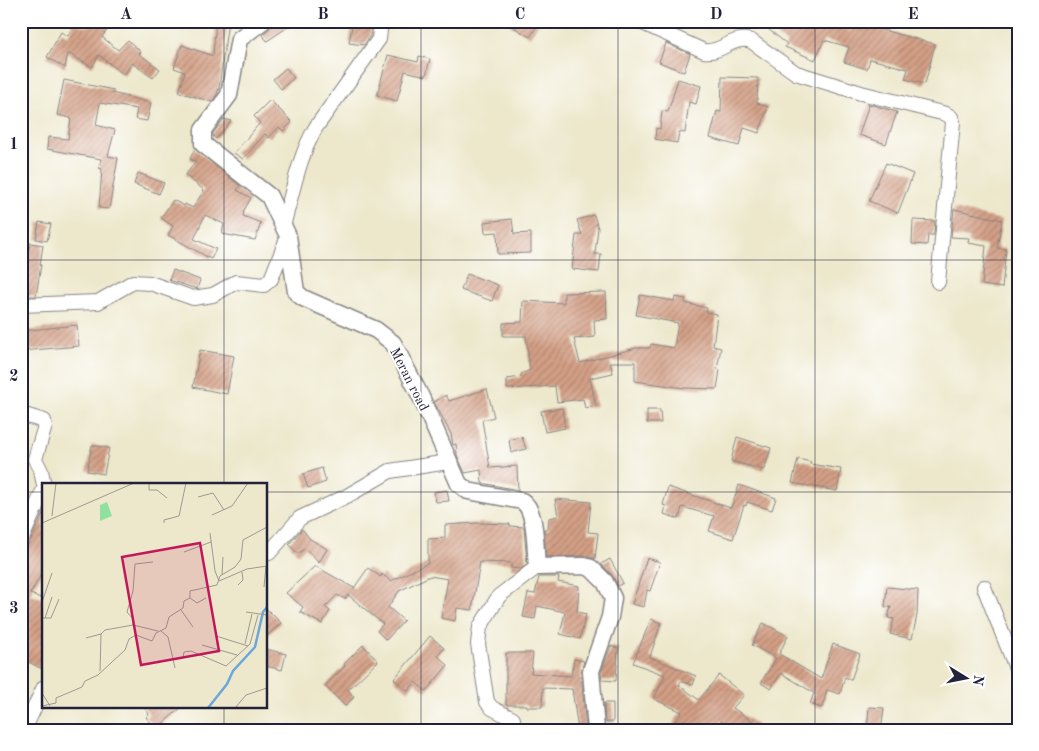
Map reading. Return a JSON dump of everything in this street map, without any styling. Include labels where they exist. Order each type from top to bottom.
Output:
[{"type":"street","name":"Meran road","points":[[263,21],[239,38],[229,95],[203,130],[203,144],[269,196],[286,231],[296,292],[303,298],[376,330],[393,343],[421,397],[459,484],[468,491],[522,501],[527,504],[532,514],[537,567]]},
{"type":"street","points":[[21,305],[98,302],[133,282],[150,283],[193,298],[214,295],[236,282],[264,284],[271,279],[286,231],[298,167],[307,142],[379,39],[381,21]]},
{"type":"street","points":[[638,21],[704,51],[711,52],[744,38],[751,40],[796,73],[861,93],[946,114],[951,117],[953,122],[938,282]]},
{"type":"street","points":[[21,414],[44,421],[46,426],[36,459],[44,483]]},
{"type":"street","points":[[269,553],[300,518],[347,496],[390,471],[448,462]]},
{"type":"street","points":[[21,540],[42,493]]},
{"type":"street","points":[[513,718],[492,708],[487,702],[478,644],[480,627],[499,596],[537,567],[584,566],[591,568],[605,582],[613,598],[610,617],[591,671],[596,730]]},
{"type":"street","points":[[984,587],[1018,673]]},
{"type":"street","points":[[24,730],[42,691]]},
{"type":"building","points":[[91,21],[104,21],[110,26],[102,37],[118,50],[128,40],[141,52],[139,54],[160,69],[153,78],[132,63],[124,75],[99,55],[92,67],[68,53],[65,68],[47,57],[61,32],[68,36],[74,22],[86,27]]},
{"type":"building","points":[[216,21],[228,21],[219,88],[212,102],[179,92],[185,72],[174,68],[182,45],[213,56]]},
{"type":"building","points":[[273,21],[297,21],[267,41],[262,34],[269,29]]},
{"type":"building","points":[[503,21],[540,21],[530,37]]},
{"type":"building","points":[[758,21],[823,21],[850,31],[853,21],[860,21],[880,27],[879,29],[935,44],[925,84],[905,79],[908,69],[870,59],[867,69],[844,62],[849,47],[824,40],[815,60],[785,47],[787,44]]},
{"type":"building","points":[[352,26],[371,29],[370,36],[364,45],[349,43]]},
{"type":"building","points":[[666,43],[690,54],[684,72],[659,62]]},
{"type":"building","points":[[388,55],[418,62],[419,56],[430,59],[426,76],[405,71],[397,101],[377,95]]},
{"type":"building","points":[[286,68],[294,78],[281,89],[273,79]]},
{"type":"building","points":[[722,77],[758,78],[757,103],[768,107],[759,133],[744,128],[739,146],[710,138],[717,111],[721,112]]},
{"type":"building","points":[[678,79],[701,86],[696,104],[689,102],[685,133],[679,132],[677,143],[655,139],[656,128],[660,129],[662,111],[668,112]]},
{"type":"building","points":[[64,80],[114,90],[112,93],[151,103],[147,121],[135,119],[137,109],[100,103],[96,125],[115,130],[108,156],[118,158],[109,209],[99,208],[102,169],[99,168],[101,159],[47,149],[48,137],[68,139],[71,118],[57,115]]},
{"type":"building","points":[[270,100],[292,122],[283,131],[279,127],[269,138],[265,134],[243,159],[234,153],[260,123],[254,116]]},
{"type":"building","points":[[869,104],[897,112],[886,144],[859,135]]},
{"type":"building","points":[[224,119],[231,121],[216,139],[213,133]]},
{"type":"building","points":[[195,149],[240,186],[237,190],[251,198],[243,212],[243,216],[261,223],[255,240],[222,234],[224,224],[205,215],[194,239],[216,249],[211,259],[168,235],[173,226],[161,218],[173,200],[193,208],[204,190],[185,175],[196,162],[190,159]]},
{"type":"building","points":[[886,163],[913,174],[898,213],[869,201]]},
{"type":"building","points":[[138,173],[164,183],[159,194],[134,184]]},
{"type":"building","points":[[954,209],[1002,220],[997,248],[1006,249],[1002,288],[982,285],[986,246],[968,243],[969,238],[951,237]]},
{"type":"building","points":[[594,215],[598,228],[595,254],[601,254],[599,272],[572,269],[576,235],[582,235],[577,220]]},
{"type":"building","points":[[512,219],[514,234],[531,233],[531,253],[498,254],[497,232],[485,233],[484,222]]},
{"type":"building","points":[[913,220],[935,221],[934,235],[928,235],[927,245],[912,244]]},
{"type":"building","points":[[39,222],[51,224],[47,241],[36,239]]},
{"type":"building","points":[[30,243],[43,245],[36,296],[21,296]]},
{"type":"building","points":[[173,270],[200,280],[197,289],[169,280]]},
{"type":"building","points":[[467,274],[498,285],[492,301],[461,290]]},
{"type":"building","points":[[606,292],[607,319],[594,320],[595,337],[574,339],[580,363],[636,348],[650,348],[651,344],[674,348],[678,323],[636,315],[640,295],[674,301],[675,297],[686,299],[685,303],[707,308],[706,312],[717,314],[713,346],[721,348],[717,369],[720,370],[717,389],[684,388],[635,381],[635,362],[610,362],[613,373],[590,378],[596,406],[585,408],[583,399],[557,402],[555,386],[507,389],[507,379],[521,377],[521,374],[530,370],[526,336],[503,336],[503,323],[522,322],[523,301],[564,303],[564,293]]},
{"type":"building","points":[[77,325],[79,346],[21,351],[21,331]]},
{"type":"building","points":[[200,350],[234,356],[227,394],[193,387]]},
{"type":"building","points":[[487,389],[494,417],[482,420],[490,468],[517,466],[518,490],[482,483],[481,470],[465,473],[457,455],[456,444],[453,445],[451,434],[434,402],[446,395],[449,401]]},
{"type":"building","points":[[562,408],[565,428],[545,432],[541,411]]},
{"type":"building","points":[[647,410],[660,410],[661,423],[647,423]]},
{"type":"building","points":[[522,437],[526,449],[511,453],[509,440]]},
{"type":"building","points":[[737,437],[771,448],[764,470],[731,461]]},
{"type":"building","points":[[92,445],[109,448],[104,474],[87,471]]},
{"type":"building","points":[[798,459],[811,462],[810,464],[841,469],[837,491],[792,483]]},
{"type":"building","points":[[322,468],[326,482],[308,488],[303,474]]},
{"type":"building","points":[[739,485],[776,498],[772,510],[747,502],[746,506],[744,505],[733,539],[709,531],[714,516],[682,507],[679,519],[664,514],[666,506],[663,505],[668,487],[731,508]]},
{"type":"building","points":[[447,490],[449,501],[436,502],[434,492]]},
{"type":"building","points":[[555,499],[591,502],[588,532],[598,533],[595,559],[584,556],[546,557],[544,529],[548,529],[549,518],[558,516]]},
{"type":"building","points":[[42,515],[42,573],[30,594],[42,598],[42,669],[21,658],[21,553],[29,544]]},
{"type":"building","points":[[477,523],[510,524],[510,526],[524,527],[527,564],[521,569],[511,568],[511,563],[480,562],[472,610],[457,608],[455,621],[441,618],[448,579],[430,576],[399,591],[388,607],[404,621],[386,640],[377,631],[383,624],[348,595],[345,599],[337,595],[325,607],[330,611],[322,624],[300,612],[303,607],[286,593],[315,566],[354,588],[368,568],[381,577],[382,574],[391,581],[428,563],[428,539],[445,538],[445,525]]},
{"type":"building","points":[[302,529],[310,539],[327,549],[319,563],[305,548],[298,554],[289,544]]},
{"type":"building","points":[[647,558],[660,562],[650,591],[647,590],[644,607],[632,604]]},
{"type":"building","points":[[610,559],[623,583],[618,586],[612,575],[601,564]]},
{"type":"building","points":[[539,577],[559,577],[558,582],[579,586],[577,612],[586,614],[580,639],[560,634],[565,612],[537,606],[535,619],[523,617],[528,593],[535,594]]},
{"type":"building","points":[[887,587],[918,590],[917,615],[912,639],[890,634],[894,619],[888,618],[891,607],[885,607]]},
{"type":"building","points":[[268,610],[281,623],[268,635]]},
{"type":"building","points":[[651,619],[661,623],[650,657],[696,676],[693,685],[681,681],[679,685],[699,700],[719,675],[744,695],[733,708],[765,730],[735,730],[721,721],[714,730],[682,730],[673,723],[682,712],[654,699],[665,675],[633,663]]},
{"type":"building","points":[[763,623],[788,636],[779,654],[821,679],[833,644],[860,654],[851,680],[845,677],[840,694],[827,690],[822,708],[810,704],[814,693],[781,673],[771,689],[761,683],[776,658],[752,645]]},
{"type":"building","points":[[430,636],[444,648],[438,656],[448,665],[426,691],[415,682],[408,691],[394,679]]},
{"type":"building","points":[[363,645],[378,661],[348,690],[354,697],[345,706],[325,686]]},
{"type":"building","points":[[611,646],[618,648],[616,681],[602,680],[601,672]]},
{"type":"building","points":[[268,650],[286,654],[282,670],[268,666]]},
{"type":"building","points":[[506,653],[533,653],[531,673],[571,676],[574,659],[584,661],[581,672],[586,730],[578,730],[572,689],[543,688],[542,707],[506,705]]},
{"type":"building","points":[[604,703],[613,703],[613,722],[605,722]]},
{"type":"building","points":[[869,707],[884,708],[881,730],[867,730]]},
{"type":"building","points":[[145,708],[181,708],[156,729],[146,717],[149,714]]}]
